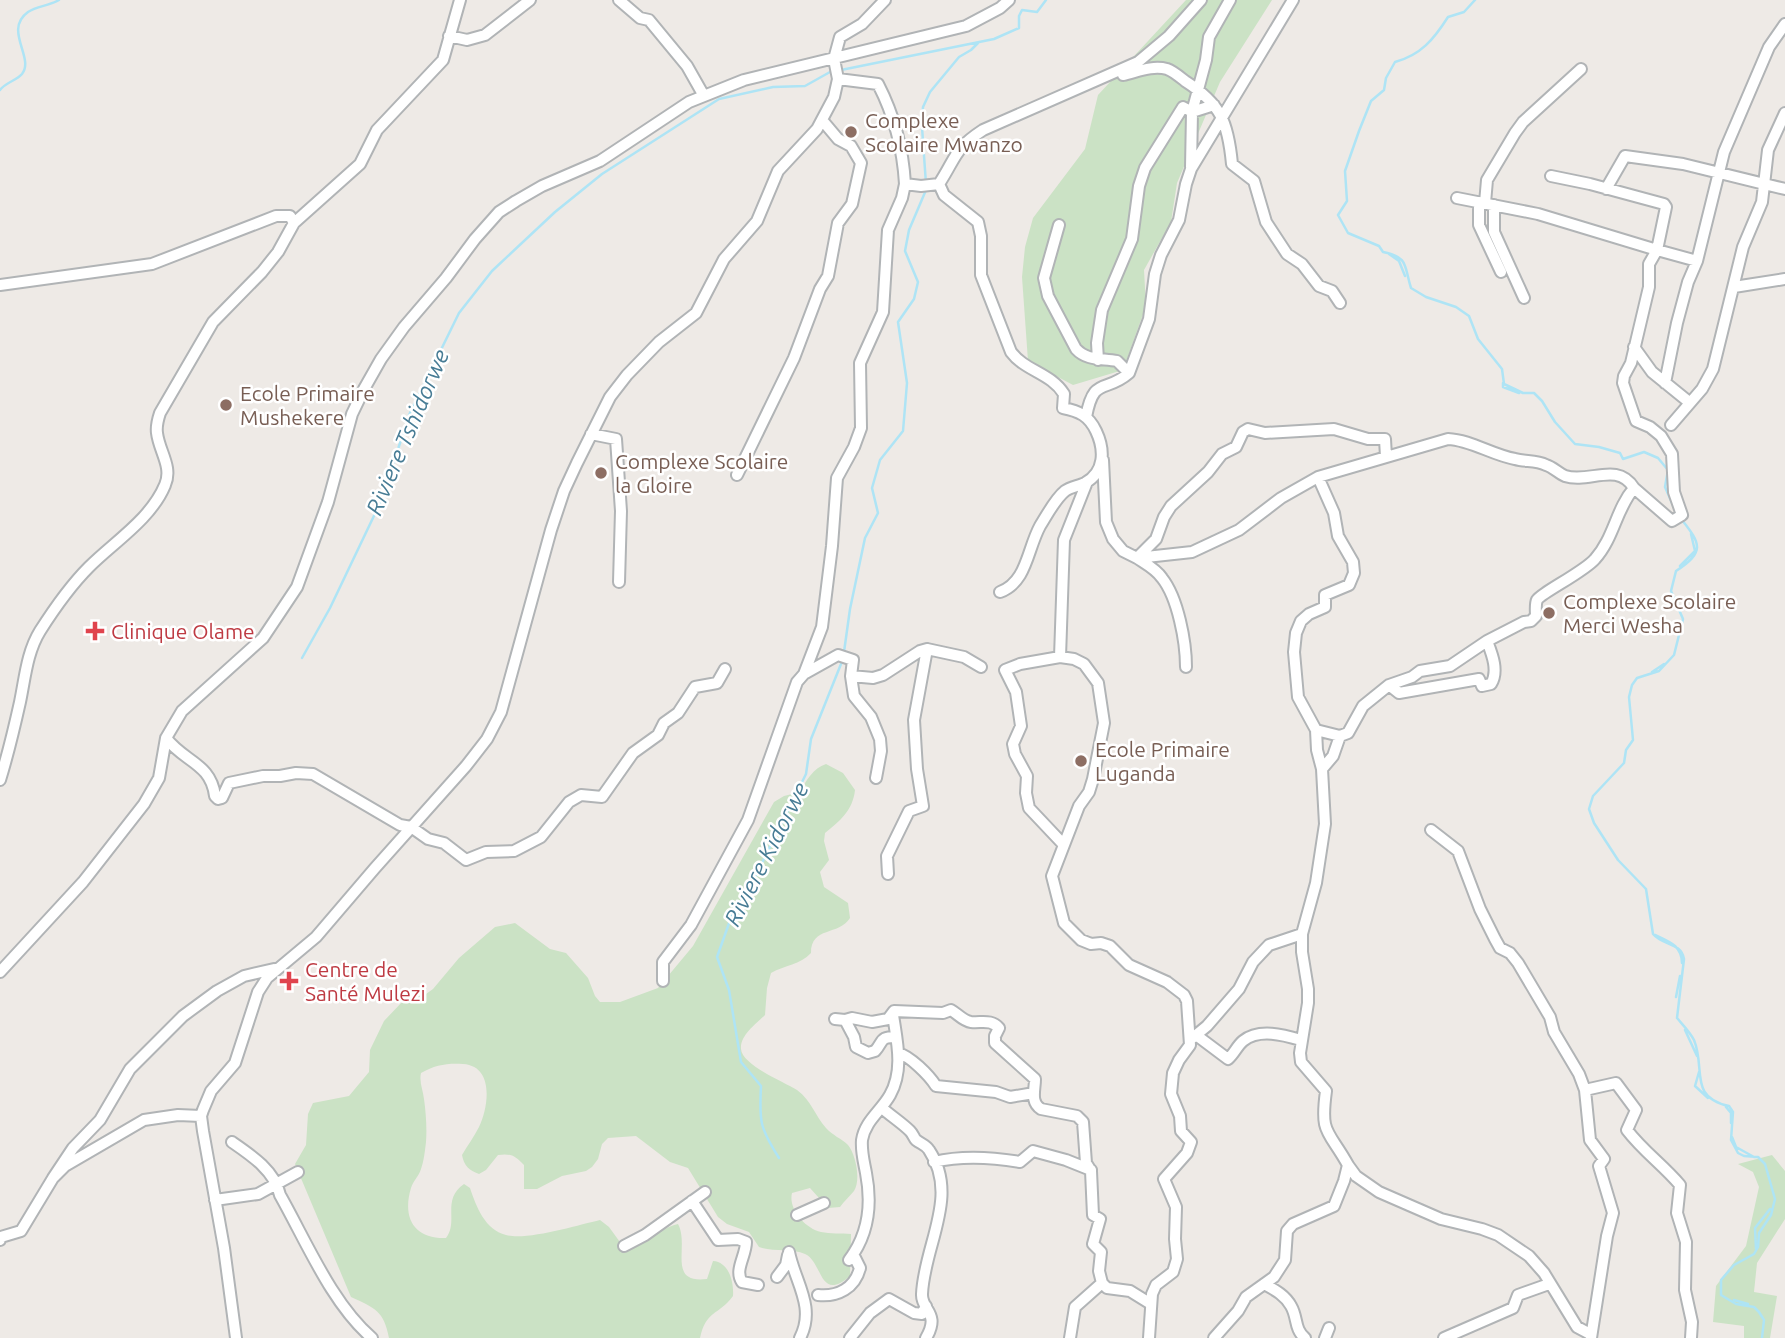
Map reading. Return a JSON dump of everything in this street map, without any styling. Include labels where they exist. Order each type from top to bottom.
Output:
[{"type":"street","points":[[0,780],[10,751],[34,642],[87,569],[129,531],[155,502],[165,485],[168,475],[157,435],[160,412],[213,323],[262,272],[278,252],[294,223],[360,164],[377,130],[443,60],[460,0]]},
{"type":"street","points":[[449,36],[467,40],[485,35],[530,0]]},
{"type":"street","points":[[619,0],[640,18],[649,20],[687,66],[704,96]]},
{"type":"street","points":[[236,1338],[224,1248],[201,1116],[212,1091],[235,1063],[258,992],[267,978],[316,937],[487,739],[501,712],[564,491],[610,397],[659,342],[696,313],[724,259],[761,215],[774,178],[783,163],[817,129],[834,97],[838,79],[834,59],[840,37],[862,24],[885,0]]},
{"type":"street","points":[[0,972],[83,882],[144,804],[159,778],[166,738],[182,711],[263,638],[297,587],[328,502],[352,414],[380,359],[499,212],[542,186],[600,161],[689,102],[744,80],[966,26],[1000,8],[1009,0]]},
{"type":"street","points":[[937,185],[964,142],[983,130],[1138,62],[1169,36],[1201,0]]},
{"type":"street","points":[[1191,169],[1192,112],[1206,60],[1209,37],[1230,0]]},
{"type":"street","points":[[1086,417],[1090,397],[1099,387],[1122,379],[1129,373],[1149,319],[1155,274],[1161,255],[1179,220],[1191,169],[1293,0]]},
{"type":"street","points":[[1665,383],[1676,323],[1697,261],[1724,152],[1769,47],[1785,24]]},
{"type":"street","points":[[1106,78],[1152,68],[1168,69],[1198,89],[1222,116],[1229,132],[1232,164],[1254,181],[1266,222],[1287,254],[1302,264],[1318,286],[1332,291],[1340,303]]},
{"type":"street","points":[[1502,272],[1479,225],[1486,203],[1487,180],[1523,122],[1581,69]]},
{"type":"street","points":[[663,981],[663,962],[691,925],[748,820],[797,682],[804,674],[822,627],[837,478],[861,428],[860,363],[883,312],[885,248],[888,230],[902,198],[905,184],[904,160],[878,84],[838,79]]},
{"type":"street","points":[[1098,360],[1097,343],[1102,310],[1132,239],[1135,205],[1145,168],[1183,107],[1192,112],[1214,105]]},
{"type":"street","points":[[1671,425],[1702,389],[1713,369],[1743,247],[1762,202],[1764,166],[1768,150],[1785,113]]},
{"type":"street","points":[[737,475],[794,358],[820,289],[828,276],[838,223],[852,204],[861,163],[851,146],[838,139],[822,120]]},
{"type":"street","points":[[1606,189],[1625,156],[1683,164],[1785,189]]},
{"type":"street","points":[[1137,558],[1182,554],[1210,544],[1240,530],[1280,498],[1318,477],[1448,439],[1461,439],[1515,459],[1547,465],[1565,476],[1586,477],[1610,473],[1625,477],[1634,488],[1677,518],[1672,454],[1661,436],[1636,421],[1623,383],[1649,287],[1649,264],[1657,250],[1666,207],[1664,204],[1551,176]]},
{"type":"street","points":[[905,184],[937,185]]},
{"type":"street","points":[[937,185],[944,195],[978,222],[981,236],[981,275],[1011,352],[1018,362],[1058,384],[1064,394],[1063,408],[1077,411],[1086,417],[1100,439],[1106,522],[1113,539],[1123,551],[1137,558],[1163,579],[1184,636],[1186,667]]},
{"type":"street","points":[[1457,198],[1538,214],[1697,261]]},
{"type":"street","points":[[1486,203],[1494,232],[1524,298]]},
{"type":"street","points":[[0,285],[152,264],[276,216],[289,216],[294,223]]},
{"type":"street","points":[[1059,225],[1044,278],[1048,296],[1076,349],[1082,355],[1098,360],[1117,360],[1129,373]]},
{"type":"street","points":[[1734,287],[1785,279]]},
{"type":"street","points":[[1634,347],[1641,360],[1689,402]]},
{"type":"street","points":[[1137,558],[1156,539],[1171,506],[1208,472],[1222,454],[1236,447],[1243,432],[1248,429],[1265,433],[1308,429],[1345,431],[1368,439],[1385,439],[1386,457]]},
{"type":"street","points":[[592,434],[616,439],[621,512],[619,582]]},
{"type":"street","points":[[1000,592],[1010,589],[1018,581],[1033,541],[1053,506],[1065,491],[1087,482],[1099,470],[1103,460]]},
{"type":"street","points":[[1318,477],[1334,513],[1338,536],[1353,562],[1354,573],[1349,585],[1325,595],[1325,607],[1301,621],[1296,633],[1294,652],[1298,697],[1315,730],[1322,769],[1325,824],[1316,883],[1302,934],[1308,1003],[1301,1040],[1301,1062],[1326,1091],[1323,1119],[1325,1129],[1356,1176],[1380,1192],[1441,1219],[1482,1228],[1498,1235],[1530,1256],[1544,1273],[1577,1327],[1590,1336],[1613,1213],[1599,1166],[1604,1159],[1590,1140],[1585,1090],[1579,1073],[1535,990],[1518,963],[1510,953],[1500,948],[1495,939],[1458,852],[1430,830]]},
{"type":"street","points":[[1060,657],[1064,540],[1087,482]]},
{"type":"street","points":[[1315,730],[1340,736],[1348,733],[1363,706],[1389,685],[1412,677],[1420,671],[1450,666],[1487,641],[1531,621],[1536,616],[1537,601],[1543,594],[1567,582],[1595,560],[1617,523],[1624,501],[1634,488]]},
{"type":"street","points":[[1389,685],[1399,693],[1479,679],[1482,686],[1491,684],[1495,678],[1495,670],[1487,641]]},
{"type":"street","points":[[851,676],[873,678],[883,675],[927,649],[956,655],[981,667]]},
{"type":"street","points":[[888,874],[887,856],[909,811],[921,807],[923,803],[917,769],[914,720],[927,649]]},
{"type":"street","points":[[804,674],[844,656],[853,660],[851,676],[854,696],[871,717],[880,739],[881,751],[876,778]]},
{"type":"street","points":[[1063,844],[1029,808],[1027,776],[1015,754],[1013,744],[1021,726],[1016,692],[1005,670],[1020,664],[1060,657],[1084,664],[1098,683],[1104,723],[1093,779],[1063,844],[1052,876],[1064,923],[1081,940],[1110,946],[1129,965],[1177,988],[1187,1001],[1193,1037],[1228,1059],[1243,1041],[1251,1037],[1269,1033],[1301,1040]]},
{"type":"street","points":[[166,738],[176,751],[191,759],[209,776],[218,799],[222,798],[229,783],[240,780],[296,773],[313,774],[400,825],[411,827],[428,839],[444,843],[466,860],[486,852],[514,851],[541,837],[569,802],[581,795],[602,797],[633,752],[658,735],[664,723],[678,713],[695,687],[717,683],[725,669]]},
{"type":"street","points":[[1322,769],[1333,756],[1340,736]]},
{"type":"street","points":[[1149,1338],[1151,1304],[1156,1284],[1173,1272],[1177,1264],[1176,1207],[1164,1179],[1187,1153],[1191,1142],[1181,1131],[1181,1116],[1171,1094],[1173,1073],[1193,1037],[1239,989],[1253,962],[1269,945],[1302,934]]},
{"type":"street","points":[[0,1240],[21,1231],[73,1148],[100,1120],[130,1069],[183,1016],[217,991],[244,976],[277,969]]},
{"type":"street","points":[[896,1037],[886,1037],[875,1051],[868,1053],[856,1047],[854,1037],[840,1019],[852,1018],[872,1023],[888,1019],[894,1011],[943,1013],[951,1010],[969,1022],[997,1024],[999,1028],[995,1043],[1035,1079],[1034,1102],[1041,1109],[1077,1116],[1083,1122],[1086,1163],[1091,1171],[1093,1215],[1100,1219],[1093,1244],[1101,1252],[1099,1271],[1102,1283],[1107,1288],[1130,1292],[1151,1304]]},
{"type":"street","points":[[818,1295],[835,1296],[857,1278],[860,1268],[851,1257],[863,1240],[868,1224],[861,1174],[863,1139],[871,1118],[891,1093],[899,1065],[893,1015]]},
{"type":"street","points":[[898,1054],[906,1055],[936,1086],[996,1092],[1010,1097],[1034,1093]]},
{"type":"street","points":[[1585,1090],[1616,1083],[1636,1110],[1627,1130],[1645,1152],[1662,1164],[1680,1185],[1676,1213],[1687,1254],[1685,1290],[1692,1322],[1691,1338]]},
{"type":"street","points":[[881,1108],[929,1150],[941,1177],[942,1200],[938,1210],[937,1231],[926,1261],[922,1294],[926,1306],[930,1309],[931,1318],[930,1331],[926,1338]]},
{"type":"street","points":[[53,1178],[65,1166],[144,1120],[178,1115],[201,1116]]},
{"type":"street","points":[[232,1142],[253,1156],[278,1183],[280,1195],[329,1283],[361,1328],[372,1338]]},
{"type":"street","points":[[934,1162],[953,1157],[996,1158],[1020,1162],[1033,1151],[1066,1160],[1091,1171]]},
{"type":"street","points":[[1214,1338],[1238,1311],[1246,1297],[1274,1277],[1284,1260],[1287,1231],[1293,1224],[1334,1206],[1348,1165]]},
{"type":"street","points":[[215,1200],[258,1194],[298,1172]]},
{"type":"street","points":[[624,1245],[645,1235],[705,1192]]},
{"type":"street","points":[[692,1200],[718,1240],[738,1239],[746,1242],[746,1252],[738,1276],[742,1282],[758,1285]]},
{"type":"street","points":[[797,1214],[824,1203]]},
{"type":"street","points":[[777,1278],[786,1265],[789,1252],[806,1306],[805,1327],[801,1338]]},
{"type":"street","points":[[806,1306],[815,1300],[826,1282]]},
{"type":"street","points":[[1070,1338],[1075,1307],[1102,1283]]},
{"type":"street","points":[[1264,1284],[1281,1293],[1291,1306],[1297,1329],[1305,1338]]},
{"type":"street","points":[[1444,1338],[1513,1308],[1518,1295],[1549,1284]]},
{"type":"street","points":[[850,1338],[860,1323],[889,1299],[914,1314],[922,1314],[926,1306]]},
{"type":"green space","points":[[1186,0],[1272,0],[1220,82],[1177,183],[1171,222],[1144,270],[1146,306],[1123,370],[1073,385],[1028,361],[1022,277],[1025,247],[1033,218],[1085,149],[1098,95]]},
{"type":"green space","points":[[826,764],[843,773],[855,790],[849,809],[825,833],[824,841],[829,860],[820,872],[824,887],[848,903],[850,918],[845,924],[820,935],[812,944],[811,953],[807,957],[771,973],[765,1015],[746,1034],[741,1049],[748,1061],[756,1067],[802,1094],[826,1128],[851,1149],[857,1168],[857,1181],[854,1191],[840,1207],[828,1208],[810,1188],[792,1193],[791,1199],[799,1217],[815,1230],[851,1234],[850,1276],[832,1285],[827,1283],[811,1258],[805,1254],[759,1247],[749,1232],[727,1224],[718,1217],[688,1168],[670,1162],[636,1136],[608,1138],[602,1144],[598,1159],[592,1167],[586,1171],[562,1176],[537,1189],[524,1189],[524,1165],[510,1155],[498,1155],[486,1170],[479,1174],[472,1171],[462,1155],[477,1131],[485,1109],[487,1098],[484,1079],[473,1066],[446,1064],[421,1073],[426,1142],[422,1166],[411,1188],[408,1209],[418,1231],[446,1238],[450,1231],[453,1197],[464,1184],[470,1188],[487,1223],[506,1235],[539,1234],[600,1220],[609,1227],[625,1249],[639,1245],[664,1229],[678,1224],[683,1270],[687,1276],[707,1279],[713,1261],[718,1262],[727,1269],[733,1285],[733,1296],[709,1318],[700,1338],[389,1338],[377,1311],[351,1297],[295,1164],[306,1145],[308,1114],[313,1103],[349,1096],[369,1072],[370,1050],[384,1021],[403,1001],[433,989],[459,958],[495,927],[515,923],[550,949],[566,953],[588,978],[600,1002],[620,1002],[658,988],[693,946],[774,802],[800,792],[807,779]]},
{"type":"green space","points":[[1772,1155],[1785,1171],[1785,1219],[1757,1263],[1754,1292],[1777,1296],[1770,1338],[1744,1338],[1744,1326],[1713,1322],[1716,1286],[1746,1246],[1759,1187],[1753,1172],[1738,1164]]},
{"type":"waterway","points":[[0,90],[20,76],[25,67],[18,27],[21,19],[28,12],[59,0]]},
{"type":"waterway","points":[[841,70],[994,39],[1019,28],[1022,10],[1037,12],[1046,0]]},
{"type":"waterway","points":[[1475,0],[1464,12],[1448,17],[1420,50],[1395,62],[1386,78],[1384,90],[1371,101],[1359,131],[1345,171],[1347,201],[1338,215],[1348,233],[1379,246],[1383,252],[1401,260],[1411,288],[1426,297],[1456,307],[1469,316],[1478,339],[1502,369],[1504,384],[1523,393],[1534,393],[1575,444],[1620,453],[1623,459],[1644,452],[1658,458],[1668,470],[1665,487],[1676,512]]},
{"type":"waterway","name":"Riviere Kidorwe","points":[[926,184],[923,107],[930,92],[959,57],[978,43]]},
{"type":"waterway","name":"Riviere Tshidorwe","points":[[302,658],[330,608],[382,499],[409,415],[459,313],[492,271],[555,212],[602,174],[719,99],[773,87],[805,86],[830,72]]},
{"type":"waterway","name":"Riviere Kidorwe","points":[[844,652],[865,538],[878,513],[872,488],[880,460],[903,431],[907,383],[898,322],[914,299],[918,282],[905,251],[909,230],[926,190]]},
{"type":"waterway","points":[[1389,254],[1399,261],[1405,276]]},
{"type":"waterway","points":[[1503,383],[1503,387],[1519,393]]},
{"type":"waterway","points":[[1682,520],[1693,535],[1697,547],[1692,558],[1676,571],[1671,591],[1683,619],[1674,655],[1659,671],[1637,678],[1632,685],[1629,697],[1633,740],[1626,750],[1624,763],[1593,796],[1589,809],[1594,823],[1618,860],[1646,889],[1653,934],[1676,947],[1682,954],[1684,959],[1677,1018],[1694,1040],[1703,1089],[1708,1096],[1729,1106],[1733,1112],[1731,1140],[1738,1153],[1758,1157],[1765,1164],[1775,1199],[1771,1215],[1759,1233],[1758,1247],[1754,1254],[1734,1265],[1721,1280],[1721,1295],[1736,1304],[1754,1307],[1759,1312],[1764,1320],[1762,1338]]},
{"type":"waterway","points":[[1680,566],[1695,551],[1691,534]]},
{"type":"waterway","name":"Riviere Kidorwe","points":[[779,1158],[762,1124],[761,1086],[741,1062],[729,990],[717,957],[732,915],[751,885],[806,774],[811,739],[843,659]]},
{"type":"waterway","points":[[1652,672],[1664,664]]},
{"type":"waterway","points":[[1655,935],[1670,942],[1680,952],[1682,963]]},
{"type":"waterway","points":[[1676,997],[1680,976]]},
{"type":"waterway","points":[[1685,1030],[1697,1056]]},
{"type":"waterway","points":[[1699,1072],[1695,1086],[1708,1098]]},
{"type":"waterway","points":[[1726,1107],[1731,1113],[1731,1123]]},
{"type":"waterway","points":[[1732,1137],[1736,1147],[1754,1157]]},
{"type":"waterway","points":[[1756,1249],[1755,1228],[1770,1209]]},
{"type":"waterway","points":[[1734,1300],[1748,1304]]},
{"type":"place","name":"Complexe Scolaire Mwanzo","points":[[851,132]]},
{"type":"place","name":"Ecole Primaire Mushekere","points":[[226,405]]},
{"type":"place","name":"Complexe Scolaire la Gloire","points":[[601,473]]},
{"type":"place","name":"Complexe Scolaire Merci Wesha","points":[[1549,613]]},
{"type":"place","name":"Clinique Olame","points":[[95,631]]},
{"type":"place","name":"Ecole Primaire Luganda","points":[[1081,761]]},
{"type":"place","name":"Centre de Santé Mulezi","points":[[289,981]]}]
